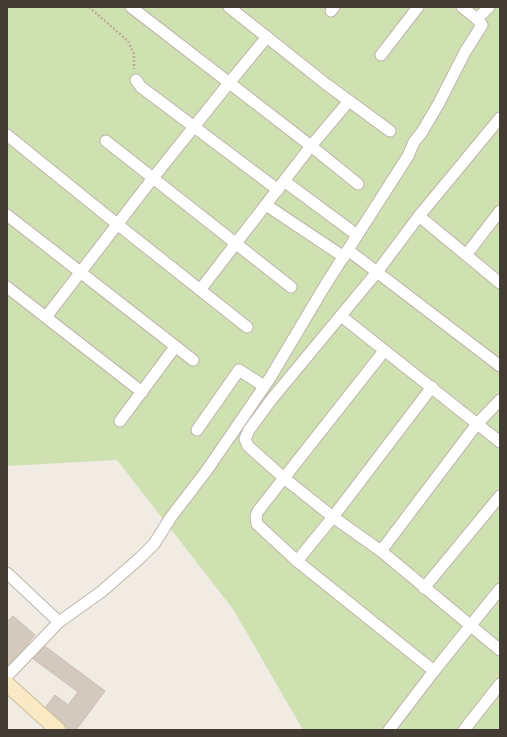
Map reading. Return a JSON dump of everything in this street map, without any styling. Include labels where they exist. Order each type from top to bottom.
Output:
[{"type":"main road","points":[[7,684],[58,730]]},
{"type":"street","points":[[131,7],[358,184]]},
{"type":"street","points":[[229,7],[349,101],[390,131]]},
{"type":"street","points":[[381,55],[418,7]]},
{"type":"street","points":[[7,676],[59,622],[100,592],[154,544],[183,500],[207,470],[264,386],[357,236],[439,103],[465,52],[482,25],[462,7]]},
{"type":"street","points":[[477,19],[489,7]]},
{"type":"street","points":[[46,317],[153,178],[267,37]]},
{"type":"street","points":[[136,80],[141,87],[194,127],[357,236]]},
{"type":"street","points":[[200,290],[311,146],[349,101]]},
{"type":"street","points":[[500,118],[419,216],[377,272],[264,410],[249,430],[246,439],[248,446],[284,478],[333,517],[381,551],[500,650]]},
{"type":"street","points":[[7,135],[247,327]]},
{"type":"street","points":[[106,141],[290,286]]},
{"type":"street","points":[[266,205],[377,272],[500,366]]},
{"type":"street","points":[[466,255],[500,211]]},
{"type":"street","points":[[7,215],[193,360]]},
{"type":"street","points":[[419,216],[500,284]]},
{"type":"street","points":[[7,287],[142,392]]},
{"type":"street","points":[[341,316],[500,442]]},
{"type":"street","points":[[120,421],[175,347]]},
{"type":"street","points":[[384,350],[258,511],[256,516],[258,524],[297,561],[434,672]]},
{"type":"street","points":[[197,430],[239,370],[264,386]]},
{"type":"street","points":[[297,561],[333,517],[432,387]]},
{"type":"street","points":[[381,551],[477,424],[500,400]]},
{"type":"street","points":[[424,588],[500,496]]},
{"type":"street","points":[[7,573],[59,622]]},
{"type":"street","points":[[389,730],[500,589]]},
{"type":"street","points":[[464,730],[500,684]]},
{"type":"path","points":[[89,7],[128,41],[134,54],[134,72],[136,80]]},
{"type":"green space","points":[[7,7],[500,7],[500,730],[303,730],[233,609],[117,460],[7,466]]},
{"type":"building","points":[[13,616],[35,635],[7,669],[7,622]]},
{"type":"building","points":[[42,644],[105,691],[76,730],[65,730],[42,712],[55,695],[68,705],[78,692],[32,658]]}]
